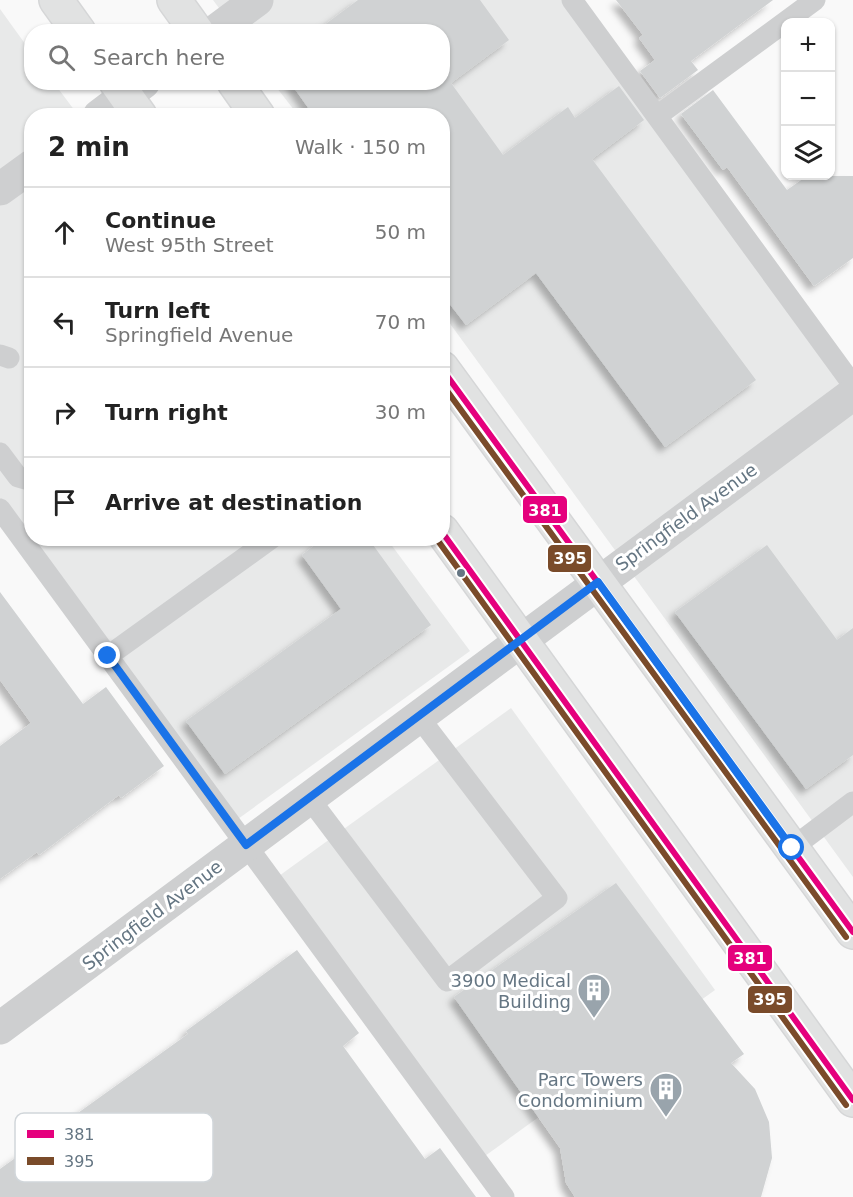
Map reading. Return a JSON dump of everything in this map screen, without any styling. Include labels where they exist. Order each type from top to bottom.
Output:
[{"type":"main road","points":[[56,0],[73,24]]},
{"type":"main road","points":[[174,0],[191,24]]},
{"type":"main road","points":[[240,90],[252,108]]},
{"type":"main road","points":[[450,379],[853,932]]},
{"type":"main road","points":[[450,542],[853,1100]]},
{"type":"street","points":[[225,24],[257,0]]},
{"type":"street","points":[[111,108],[131,94]]},
{"type":"street","points":[[0,189],[24,172]]},
{"type":"street","name":"Springfield Avenue","points":[[0,1028],[853,394]]},
{"type":"lane","points":[[572,0],[853,385]]},
{"type":"lane","points":[[657,116],[815,0]]},
{"type":"lane","points":[[0,453],[18,477],[24,479]]},
{"type":"lane","points":[[0,509],[24,542]]},
{"type":"lane","points":[[27,546],[504,1197]]},
{"type":"lane","points":[[108,656],[261,546]]},
{"type":"lane","points":[[309,798],[447,981],[556,898],[418,716]]},
{"type":"lane","points":[[792,848],[853,802]]},
{"type":"shaded area","points":[[213,0],[572,0],[853,385],[853,877],[450,324],[450,108],[293,108],[278,90],[450,90],[450,24],[231,24]]},
{"type":"shaded area","points":[[0,9],[24,42],[24,90],[59,90],[73,108],[24,108],[24,542],[0,509]]},
{"type":"shaded area","points":[[27,546],[392,546],[470,651],[231,824]]},
{"type":"shaded area","points":[[511,708],[715,990],[478,1161],[272,881]]},
{"type":"building","points":[[358,0],[480,0],[509,40],[451,83],[503,155],[568,107],[575,118],[619,86],[644,120],[592,159],[756,380],[665,447],[536,273],[466,325],[450,304],[450,108],[308,108],[296,90],[450,90],[450,24],[326,24]]},
{"type":"building","points":[[616,0],[773,0],[691,61],[698,70],[660,98],[640,71],[655,60],[639,38],[643,35]]},
{"type":"building","points":[[713,90],[787,190],[801,180],[835,180],[835,176],[853,176],[853,258],[814,286],[727,167],[723,170],[681,114]]},
{"type":"building","points":[[767,545],[837,640],[853,628],[853,755],[806,789],[675,612]]},
{"type":"building","points":[[314,546],[374,546],[431,625],[225,774],[186,721],[341,609],[302,555]]},
{"type":"building","points":[[0,592],[83,704],[106,687],[164,766],[121,798],[119,795],[39,855],[37,852],[0,879],[0,746],[31,723],[0,680]]},
{"type":"building","points":[[616,883],[744,1054],[731,1063],[755,1089],[769,1122],[772,1158],[761,1197],[575,1197],[566,1183],[560,1148],[454,997]]},
{"type":"building","points":[[297,950],[359,1033],[343,1046],[425,1159],[440,1148],[476,1197],[0,1197],[0,1169],[15,1158],[15,1182],[213,1182],[213,1113],[78,1113],[188,1034],[186,1031]]},
{"type":"transit line","name":"381","points":[[450,380],[853,932]]},
{"type":"transit line","name":"395","points":[[450,395],[846,937]]},
{"type":"transit line","name":"381","points":[[450,543],[853,1100]]},
{"type":"transit line","name":"395","points":[[442,546],[846,1105]]},
{"type":"place","name":"3900 Medical Building","points":[[594,1019]]},
{"type":"place","name":"Parc Towers Condominium","points":[[666,1118]]},
{"type":"route","points":[[108,656],[246,845],[598,582],[792,848]]}]
